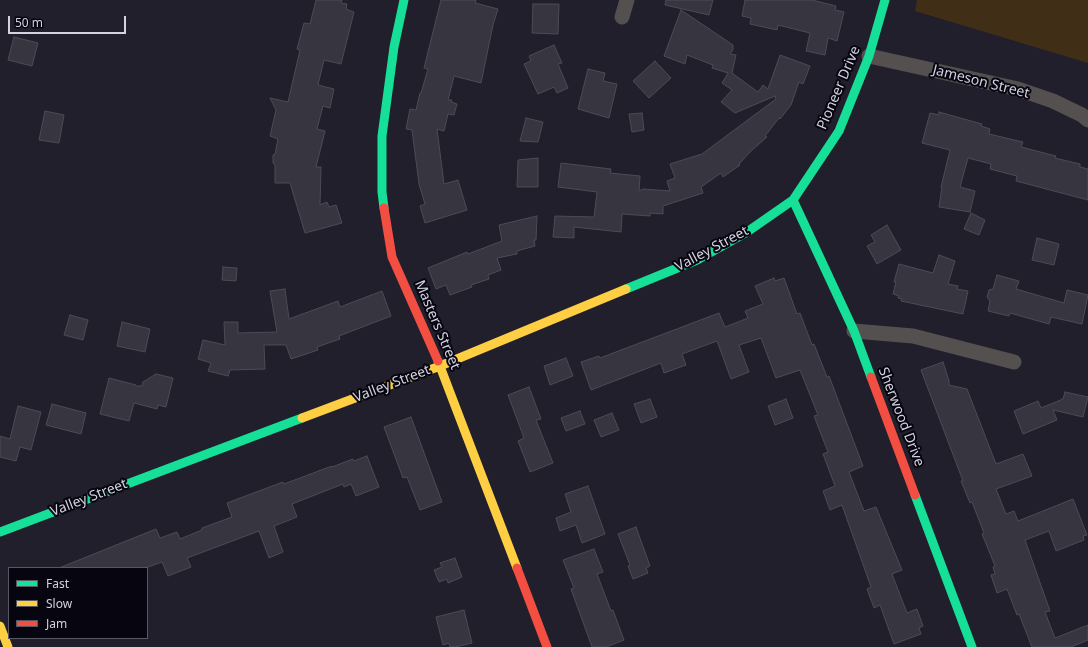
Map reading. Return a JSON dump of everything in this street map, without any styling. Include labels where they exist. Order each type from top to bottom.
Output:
[{"type":"street","name":"Masters Street","points":[[404,0],[394,47],[382,136],[382,192],[392,256],[440,366],[547,647]]},
{"type":"street","points":[[622,17],[627,0]]},
{"type":"street","name":"Pioneer Drive","points":[[794,200],[839,131],[869,56],[885,0]]},
{"type":"street","name":"Jameson Street","points":[[869,56],[1018,89],[1053,101],[1082,115],[1088,120]]},
{"type":"street","name":"Valley Street","points":[[0,532],[440,366],[697,260],[747,232],[794,200]]},
{"type":"street","name":"Sherwood Drive","points":[[794,200],[854,331],[972,647]]},
{"type":"street","points":[[854,331],[913,336],[1014,362]]},
{"type":"street","points":[[0,626],[8,647]]},
{"type":"shaded area","points":[[917,0],[1088,0],[1088,63],[915,11]]},
{"type":"building","points":[[316,0],[342,0],[341,3],[347,4],[346,9],[354,12],[341,64],[324,60],[318,85],[334,89],[330,108],[323,106],[317,129],[325,131],[316,167],[321,167],[320,205],[327,202],[329,207],[336,205],[342,223],[305,233],[290,183],[275,183],[275,165],[273,163],[273,155],[275,154],[278,139],[270,136],[276,110],[270,98],[288,102],[300,50],[297,49],[304,23],[310,24]]},
{"type":"building","points":[[441,0],[476,0],[475,3],[498,9],[493,25],[481,83],[454,76],[448,100],[452,100],[451,102],[457,104],[454,115],[448,114],[444,131],[437,129],[444,184],[458,180],[467,210],[425,223],[420,206],[425,204],[419,184],[412,130],[406,129],[410,109],[416,110],[428,69],[424,68]]},
{"type":"building","points":[[666,0],[713,0],[709,15],[665,5]]},
{"type":"building","points":[[745,0],[812,0],[836,6],[835,10],[844,12],[837,41],[828,38],[825,55],[806,51],[810,33],[778,25],[777,30],[750,24],[751,18],[742,16]]},
{"type":"building","points":[[533,4],[559,4],[558,34],[532,33]]},
{"type":"building","points":[[681,10],[733,45],[733,50],[730,54],[736,55],[732,73],[758,92],[763,85],[768,89],[780,55],[810,66],[803,84],[799,82],[791,105],[765,136],[767,137],[751,151],[739,164],[740,165],[723,177],[721,173],[701,187],[703,193],[663,206],[663,214],[650,213],[650,216],[622,214],[621,232],[574,227],[574,238],[553,237],[555,216],[594,217],[597,192],[558,187],[561,163],[611,169],[610,173],[640,176],[639,191],[643,189],[670,191],[667,181],[675,178],[670,164],[702,154],[776,99],[775,96],[735,113],[721,102],[732,90],[722,83],[728,73],[712,68],[713,65],[687,55],[685,64],[664,56]]},
{"type":"building","points":[[14,37],[38,43],[32,66],[8,60]]},
{"type":"building","points":[[554,45],[562,63],[558,64],[568,88],[557,93],[554,87],[538,94],[524,64],[531,61],[529,56]]},
{"type":"building","points":[[655,61],[671,78],[649,98],[633,81]]},
{"type":"building","points":[[588,69],[605,73],[603,81],[617,84],[609,118],[578,109]]},
{"type":"building","points":[[45,111],[64,115],[59,143],[39,140]]},
{"type":"building","points":[[939,112],[982,124],[981,126],[990,129],[989,134],[1023,142],[1021,147],[1080,164],[1080,167],[1088,169],[1088,200],[1016,181],[1017,176],[990,169],[991,164],[968,158],[960,187],[975,191],[970,212],[939,207],[941,187],[950,150],[922,143],[930,113],[939,115]]},
{"type":"building","points":[[642,113],[644,130],[632,132],[629,114]]},
{"type":"building","points":[[526,118],[543,122],[538,142],[520,141]]},
{"type":"building","points":[[538,158],[538,187],[517,187],[518,160]]},
{"type":"building","points":[[971,213],[985,220],[979,235],[964,229]]},
{"type":"building","points":[[537,216],[536,240],[534,240],[535,246],[517,251],[517,254],[497,258],[501,270],[488,275],[489,279],[471,285],[472,287],[450,295],[446,285],[436,289],[428,268],[467,252],[468,254],[502,241],[499,225]]},
{"type":"building","points":[[887,225],[901,250],[877,264],[867,246],[875,242],[871,235]]},
{"type":"building","points":[[1037,238],[1059,244],[1054,265],[1032,260]]},
{"type":"building","points":[[939,255],[955,261],[948,284],[958,286],[957,289],[968,291],[963,314],[901,301],[902,299],[898,298],[899,296],[893,294],[896,282],[894,282],[899,264],[933,273]]},
{"type":"building","points":[[223,267],[237,268],[236,281],[222,280]]},
{"type":"building","points":[[997,275],[1019,281],[1016,289],[1064,303],[1067,290],[1088,295],[1082,324],[1051,317],[1049,324],[1010,313],[1009,316],[988,311],[990,301],[987,297],[989,290],[993,289]]},
{"type":"building","points":[[774,278],[775,281],[784,278],[797,314],[800,313],[812,345],[814,344],[827,377],[829,376],[863,466],[849,472],[864,511],[876,507],[902,570],[892,574],[907,613],[917,609],[923,626],[919,628],[921,634],[894,644],[880,605],[874,608],[867,589],[871,587],[842,505],[830,510],[823,491],[835,486],[823,454],[828,452],[814,416],[818,415],[800,370],[776,378],[761,338],[739,345],[749,372],[731,379],[717,341],[682,354],[686,365],[664,373],[661,363],[591,390],[581,362],[599,356],[600,358],[719,313],[725,327],[748,318],[745,311],[763,304],[755,286]]},
{"type":"building","points":[[285,289],[289,319],[338,301],[340,307],[382,291],[391,316],[339,336],[340,339],[317,347],[318,350],[291,359],[286,345],[264,345],[265,369],[230,370],[228,376],[208,371],[211,363],[198,359],[203,340],[225,345],[224,322],[238,322],[238,333],[277,332],[270,291]]},
{"type":"building","points":[[70,315],[88,320],[83,340],[64,335]]},
{"type":"building","points":[[122,322],[150,329],[145,352],[117,346]]},
{"type":"building","points":[[566,358],[573,376],[550,385],[544,366]]},
{"type":"building","points":[[943,362],[949,385],[967,389],[996,464],[1023,454],[1032,476],[996,489],[1006,514],[1014,511],[1018,521],[1073,499],[1087,535],[1083,536],[1084,540],[1056,551],[1049,531],[1025,540],[1050,611],[1045,612],[1055,638],[1088,625],[1088,640],[1071,647],[1032,647],[1007,589],[997,593],[991,575],[995,574],[993,567],[995,566],[982,534],[984,533],[972,502],[970,503],[961,481],[963,481],[921,370]]},
{"type":"building","points":[[156,374],[173,378],[166,407],[158,405],[157,409],[134,403],[129,421],[100,414],[109,378],[136,386],[142,386],[143,382]]},
{"type":"building","points":[[529,387],[541,419],[536,420],[553,463],[530,472],[518,441],[524,438],[508,395]]},
{"type":"building","points":[[1065,392],[1088,397],[1083,417],[1053,410],[1057,420],[1023,434],[1014,411],[1038,401],[1041,408],[1063,399]]},
{"type":"building","points":[[650,399],[657,417],[641,423],[634,404]]},
{"type":"building","points":[[786,399],[793,418],[775,425],[768,406]]},
{"type":"building","points":[[52,404],[86,413],[81,434],[46,425]]},
{"type":"building","points":[[18,406],[41,412],[31,450],[20,447],[16,461],[0,457],[0,436],[10,439]]},
{"type":"building","points":[[580,411],[585,424],[566,431],[561,418]]},
{"type":"building","points":[[612,413],[619,430],[601,437],[594,420]]},
{"type":"building","points":[[411,417],[442,502],[420,510],[407,477],[403,478],[384,427]]},
{"type":"building","points":[[367,456],[379,487],[356,496],[351,484],[344,487],[343,484],[292,504],[297,517],[274,526],[283,552],[269,558],[259,531],[187,558],[191,567],[168,576],[162,562],[148,567],[61,567],[156,529],[160,538],[177,532],[180,539],[202,530],[202,528],[232,517],[227,503],[283,482],[284,484],[353,459],[354,461]]},
{"type":"building","points":[[588,486],[605,534],[582,543],[576,525],[560,531],[556,518],[571,512],[565,494]]},
{"type":"building","points":[[636,527],[650,566],[646,568],[648,573],[633,579],[628,566],[630,565],[618,534]]},
{"type":"building","points":[[594,549],[603,572],[597,574],[624,640],[606,647],[592,647],[571,589],[574,588],[563,560]]},
{"type":"building","points":[[455,558],[462,577],[448,583],[447,579],[439,582],[434,570],[442,567],[440,563]]},
{"type":"building","points":[[464,610],[472,643],[455,647],[450,647],[449,643],[443,645],[436,617]]},
{"type":"traffic: fast","points":[[384,208],[382,192],[382,136],[394,47],[404,0]]},
{"type":"traffic: fast","points":[[626,289],[697,260],[747,232],[793,200],[839,131],[869,56],[885,0]]},
{"type":"traffic: fast","points":[[793,200],[854,331],[871,377]]},
{"type":"traffic: fast","points":[[0,532],[302,418]]},
{"type":"traffic: fast","points":[[915,495],[972,647]]},
{"type":"traffic: slow","points":[[302,418],[440,366],[626,289]]},
{"type":"traffic: slow","points":[[438,361],[517,568]]},
{"type":"traffic: slow","points":[[0,626],[8,647]]},
{"type":"traffic: jam","points":[[384,208],[392,257],[438,361]]},
{"type":"traffic: jam","points":[[871,377],[915,495]]},
{"type":"traffic: jam","points":[[517,568],[547,647]]}]
